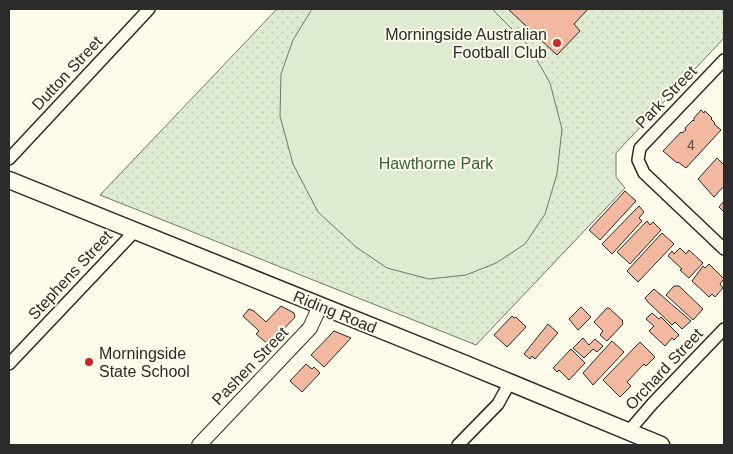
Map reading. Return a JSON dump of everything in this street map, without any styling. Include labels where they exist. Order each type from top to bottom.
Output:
[{"type":"main road","name":"Riding Road","points":[[9,180],[510,382],[660,445]]},
{"type":"street","name":"Dutton Street","points":[[9,159],[149,9]]},
{"type":"street","name":"Park Street","points":[[724,60],[640,148],[638,160],[644,174],[724,249]]},
{"type":"street","name":"Stephens Street","points":[[9,364],[135,231]]},
{"type":"street","name":"Pashen Street","points":[[199,445],[310,328],[320,306]]},
{"type":"street","name":"Orchard Street","points":[[628,432],[724,329]]},
{"type":"street","points":[[458,445],[498,404],[510,382]]},
{"type":"green space","name":"Hawthorne Park","points":[[277,9],[724,9],[724,38],[616,153],[616,177],[625,188],[476,345],[100,195]]},
{"type":"green space","points":[[312,9],[492,9],[529,46],[550,83],[562,129],[557,174],[545,214],[525,244],[496,263],[466,275],[429,279],[387,268],[356,247],[318,212],[293,164],[280,116],[281,74],[293,40]]},
{"type":"building","name":"Morningside Australian Football Club","points":[[508,9],[588,9],[574,24],[580,31],[557,55]]},
{"type":"building","points":[[701,110],[704,113],[705,111],[712,118],[714,124],[721,130],[686,168],[663,151],[681,132],[686,130],[685,128],[694,121],[694,118]]},
{"type":"building","points":[[717,158],[724,165],[724,186],[714,197],[698,179]]},
{"type":"building","points":[[625,191],[636,201],[600,240],[589,230]]},
{"type":"building","points":[[724,201],[724,212],[719,207]]},
{"type":"building","points":[[639,206],[644,212],[639,218],[642,221],[612,254],[602,244]]},
{"type":"building","points":[[647,221],[650,225],[653,222],[661,230],[630,264],[617,252]]},
{"type":"building","points":[[662,233],[674,244],[638,282],[627,271]]},
{"type":"building","points":[[680,248],[686,254],[689,250],[703,263],[689,278],[668,256],[672,251],[674,254]]},
{"type":"building","points":[[709,264],[724,279],[720,284],[723,288],[715,297],[712,294],[709,297],[692,281],[703,266],[705,268]]},
{"type":"building","points":[[674,286],[679,286],[703,309],[693,320],[666,295]]},
{"type":"building","points":[[654,289],[691,321],[682,329],[675,322],[672,325],[645,298]]},
{"type":"building","points":[[281,306],[294,313],[295,317],[269,345],[256,334],[259,331],[243,316],[249,309],[266,322]]},
{"type":"building","points":[[581,307],[591,317],[578,330],[569,319]]},
{"type":"building","points":[[607,308],[623,321],[623,324],[607,341],[600,335],[603,331],[594,322]]},
{"type":"building","points":[[652,313],[659,319],[661,317],[679,335],[674,340],[672,338],[665,346],[649,331],[654,326],[646,319]]},
{"type":"building","points":[[512,316],[516,317],[526,327],[507,347],[494,335]]},
{"type":"building","points":[[548,324],[558,333],[535,359],[532,356],[530,359],[524,354]]},
{"type":"building","points":[[334,331],[351,338],[324,367],[311,355]]},
{"type":"building","points":[[583,338],[589,345],[595,339],[603,346],[597,352],[593,349],[584,358],[573,348]]},
{"type":"building","points":[[612,341],[624,352],[593,385],[583,373]]},
{"type":"building","points":[[640,342],[655,357],[646,366],[644,364],[627,382],[631,386],[620,397],[603,380]]},
{"type":"building","points":[[571,349],[585,363],[569,380],[559,370],[557,372],[553,368]]},
{"type":"building","points":[[306,364],[312,369],[314,367],[320,373],[302,392],[290,381]]},
{"type":"place","name":"Morningside Australian Football Club","points":[[557,43]]},
{"type":"place","name":"Morningside State School","points":[[89,362]]}]
